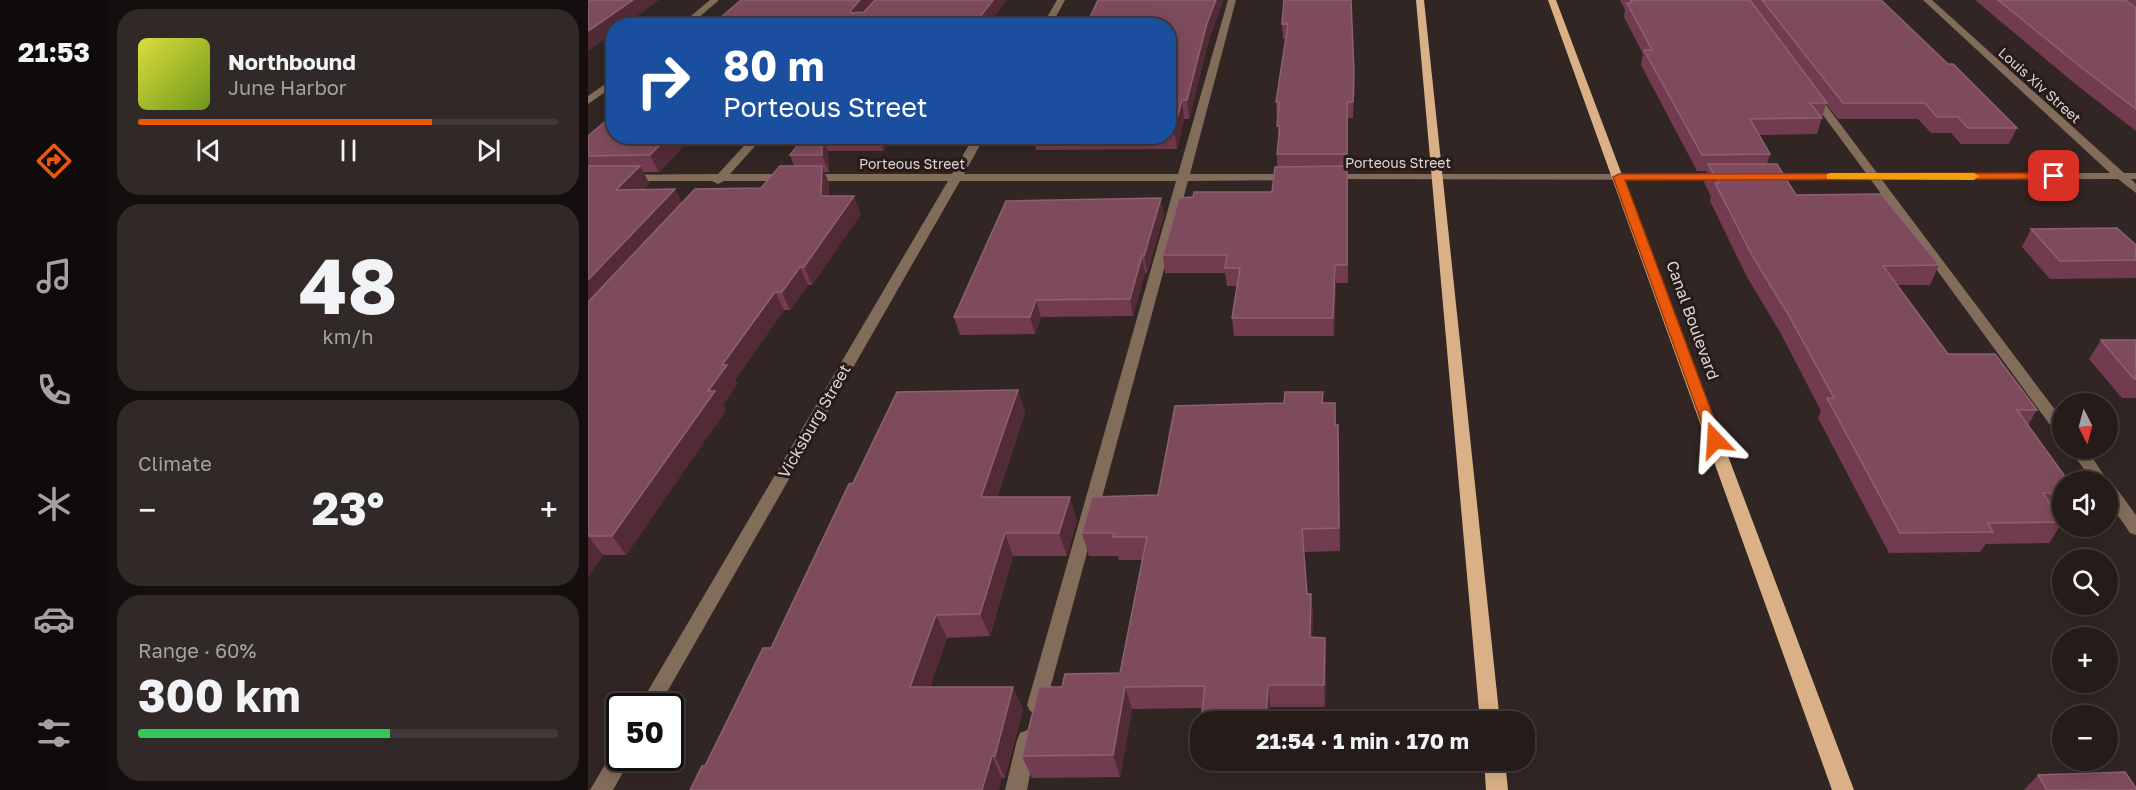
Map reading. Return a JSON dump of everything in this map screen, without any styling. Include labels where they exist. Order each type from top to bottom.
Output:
[{"type":"main road","points":[[1420,0],[1489,711]]},
{"type":"main road","name":"Canal Boulevard","points":[[1552,0],[1843,790]]},
{"type":"main road","points":[[1495,771],[1497,790]]},
{"type":"street","points":[[693,18],[715,0]]},
{"type":"street","points":[[1051,18],[1061,0]]},
{"type":"street","points":[[1016,790],[1032,721],[1232,0]]},
{"type":"street","name":"Louis Xiv Street","points":[[1926,0],[2136,190]]},
{"type":"street","points":[[1805,84],[2052,415]]},
{"type":"street","points":[[588,101],[606,87]]},
{"type":"street","points":[[705,195],[752,144]]},
{"type":"street","name":"Vicksburg Street","points":[[657,693],[975,144]]},
{"type":"street","name":"Porteous Street","points":[[588,178],[2136,176]]},
{"type":"street","points":[[2118,503],[2136,528]]},
{"type":"street","points":[[601,790],[612,771]]},
{"type":"building","points":[[588,0],[633,0],[606,18],[588,31]]},
{"type":"building","points":[[741,0],[860,0],[851,13],[864,12],[875,0],[993,0],[979,18],[720,18]]},
{"type":"building","points":[[1098,0],[1216,0],[1207,23],[1187,100],[1182,100],[1176,122],[1176,18],[1090,18]]},
{"type":"building","points":[[1284,0],[1351,0],[1354,73],[1353,102],[1347,102],[1347,154],[1277,154],[1280,126],[1277,126],[1279,102],[1276,102],[1288,24],[1282,24]]},
{"type":"building","points":[[1630,0],[1750,0],[1827,103],[1810,103],[1822,118],[1750,119],[1770,154],[1702,155],[1644,50],[1652,50],[1627,3],[1632,3]]},
{"type":"building","points":[[1762,0],[1881,0],[1948,64],[1953,64],[2017,128],[1968,128],[1958,117],[1937,117],[1925,103],[1843,103]]},
{"type":"building","points":[[1998,0],[2125,0],[2136,8],[2136,109],[2082,68]]},
{"type":"building","points":[[606,121],[606,144],[661,144],[650,155],[588,156],[588,136]]},
{"type":"building","points":[[799,144],[822,144],[822,155],[790,155]]},
{"type":"building","points":[[1708,164],[1777,164],[1796,195],[1881,194],[1939,265],[1883,266],[1948,354],[1995,354],[2037,410],[2017,410],[2061,471],[2052,471],[2052,493],[2043,493],[2052,507],[2052,522],[1988,523],[1993,532],[1900,533],[1827,398],[1834,398],[1788,314],[1753,257],[1715,183],[1719,183]]},
{"type":"building","points":[[588,166],[640,166],[616,190],[675,189],[588,280]]},
{"type":"building","points":[[780,166],[822,166],[821,196],[854,196],[804,267],[800,267],[782,292],[775,292],[722,365],[727,365],[708,391],[715,391],[612,536],[588,536],[588,302],[695,189],[761,188]]},
{"type":"building","points":[[1347,166],[1347,265],[1335,265],[1333,318],[1232,318],[1240,268],[1225,268],[1227,255],[1163,255],[1179,198],[1193,197],[1194,192],[1272,192],[1275,167]]},
{"type":"building","points":[[1161,198],[1130,299],[1036,300],[1030,317],[954,317],[1006,201]]},
{"type":"building","points":[[2117,228],[2136,245],[2136,260],[2060,261],[2031,229]]},
{"type":"building","points":[[2101,340],[2136,340],[2136,379],[2134,379]]},
{"type":"building","points":[[1018,390],[981,497],[1070,497],[1059,533],[1005,533],[980,614],[936,615],[910,687],[1013,687],[995,756],[992,756],[982,790],[690,790],[702,766],[705,766],[763,648],[771,648],[849,484],[853,483],[897,392]]},
{"type":"building","points":[[1285,392],[1323,392],[1322,403],[1335,403],[1335,425],[1338,425],[1339,528],[1302,529],[1307,594],[1311,594],[1310,637],[1325,638],[1324,685],[1268,685],[1266,711],[1202,711],[1205,686],[1125,687],[1113,755],[1022,756],[1039,687],[1062,687],[1065,674],[1120,673],[1147,537],[1113,537],[1114,533],[1082,533],[1092,497],[1158,495],[1175,406],[1284,403]]},
{"type":"building","points":[[2125,772],[2136,790],[2047,790],[2038,775]]},
{"type":"slow traffic","points":[[1831,176],[1974,176]]},
{"type":"route","points":[[1715,440],[1619,177],[2054,176]]}]
